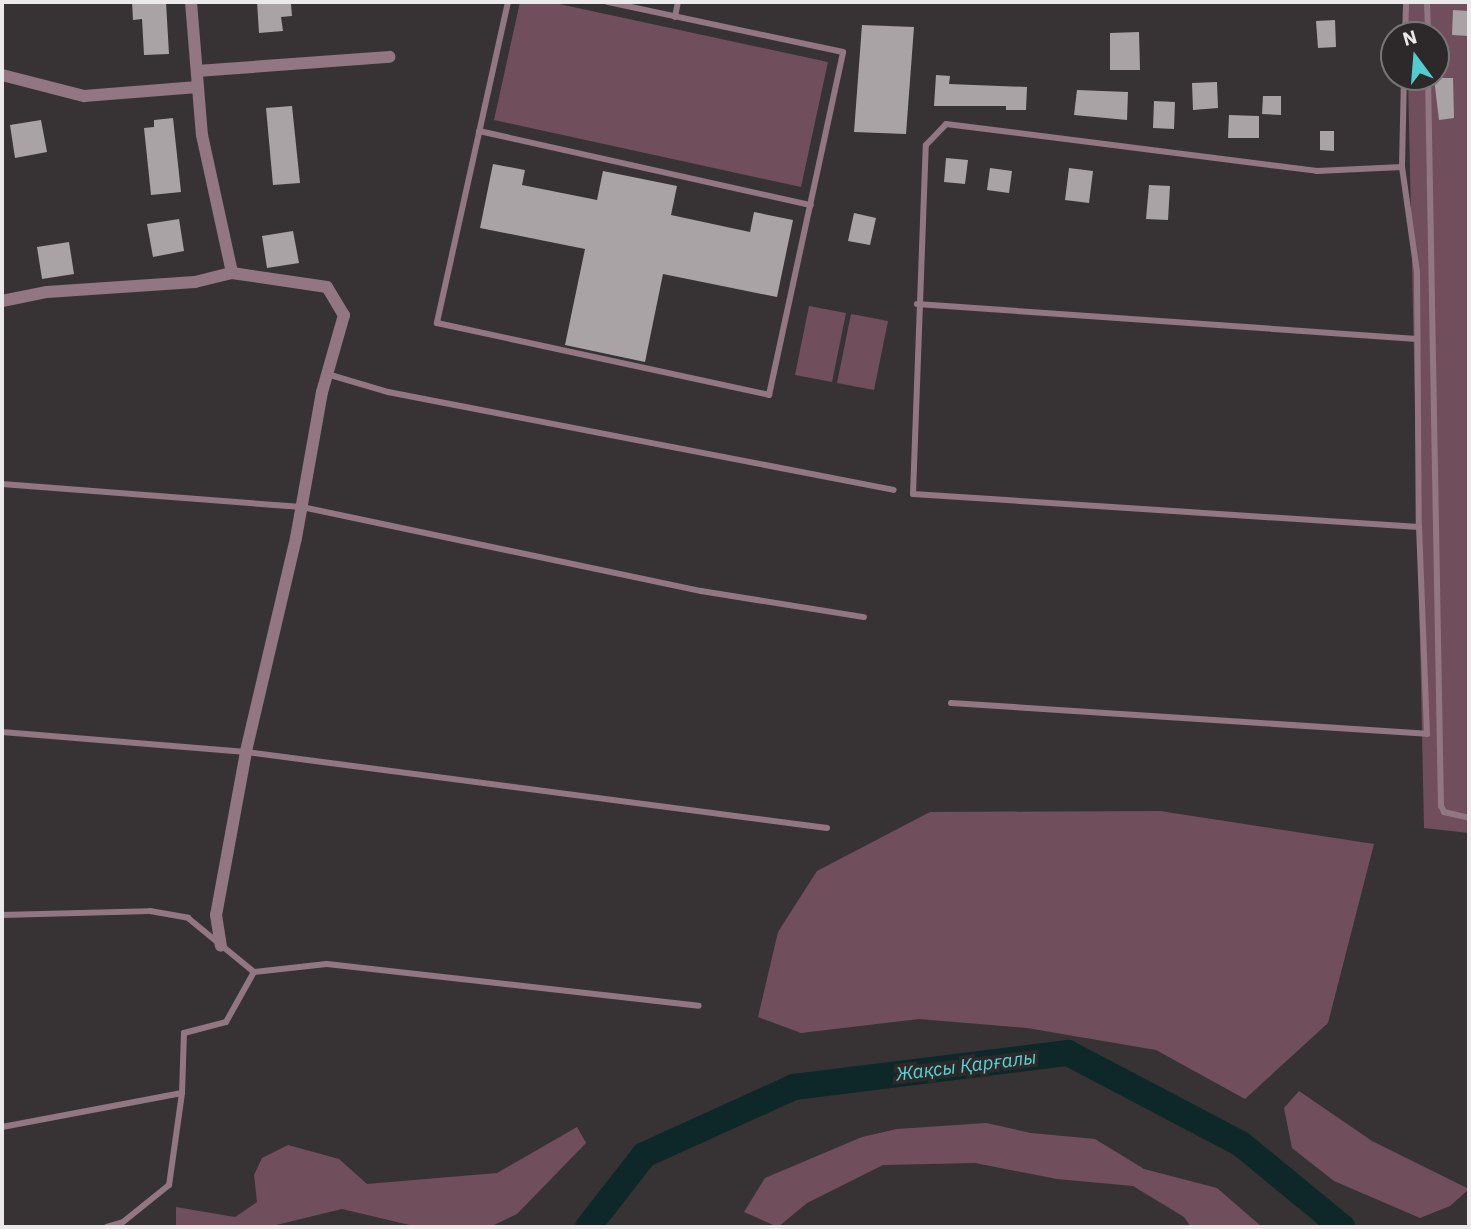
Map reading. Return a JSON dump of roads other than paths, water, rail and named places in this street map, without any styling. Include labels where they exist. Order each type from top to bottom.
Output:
[{"type":"street","points":[[191,2],[202,135],[232,273]]},
{"type":"street","points":[[197,71],[389,57]]},
{"type":"street","points":[[2,75],[84,96],[198,87]]},
{"type":"street","points":[[2,301],[47,292],[195,282],[232,273],[327,287],[344,315],[327,374],[302,507],[246,752],[216,915],[221,946]]},
{"type":"lane","points":[[508,2],[437,323],[769,395],[844,52],[607,2]]},
{"type":"lane","points":[[676,17],[678,2]]},
{"type":"lane","points":[[1405,21],[1406,2]]},
{"type":"lane","points":[[1427,2],[1427,21]]},
{"type":"lane","points":[[951,703],[1427,734],[1419,527],[1417,272],[1402,167],[1404,91]]},
{"type":"lane","points":[[1428,91],[1441,806],[1444,812],[1469,818]]},
{"type":"lane","points":[[1402,167],[1317,171],[946,124],[926,145],[917,304],[912,494],[1419,527]]},
{"type":"lane","points":[[480,131],[811,205]]},
{"type":"lane","points":[[917,304],[1418,339]]},
{"type":"lane","points":[[327,374],[388,392],[894,490]]},
{"type":"lane","points":[[2,484],[302,507],[701,591],[864,617]]},
{"type":"lane","points":[[2,732],[246,752],[827,828]]},
{"type":"lane","points":[[2,915],[149,911],[188,918],[254,972],[327,964],[699,1006]]},
{"type":"lane","points":[[107,1227],[123,1222],[169,1185],[183,1093],[184,1032],[226,1022],[254,972]]},
{"type":"lane","points":[[2,1127],[183,1093]]},
{"type":"waterway","name":"Жақсы Қарғалы","points":[[588,1227],[644,1155],[794,1087],[1068,1053],[1241,1144],[1342,1227]]}]
